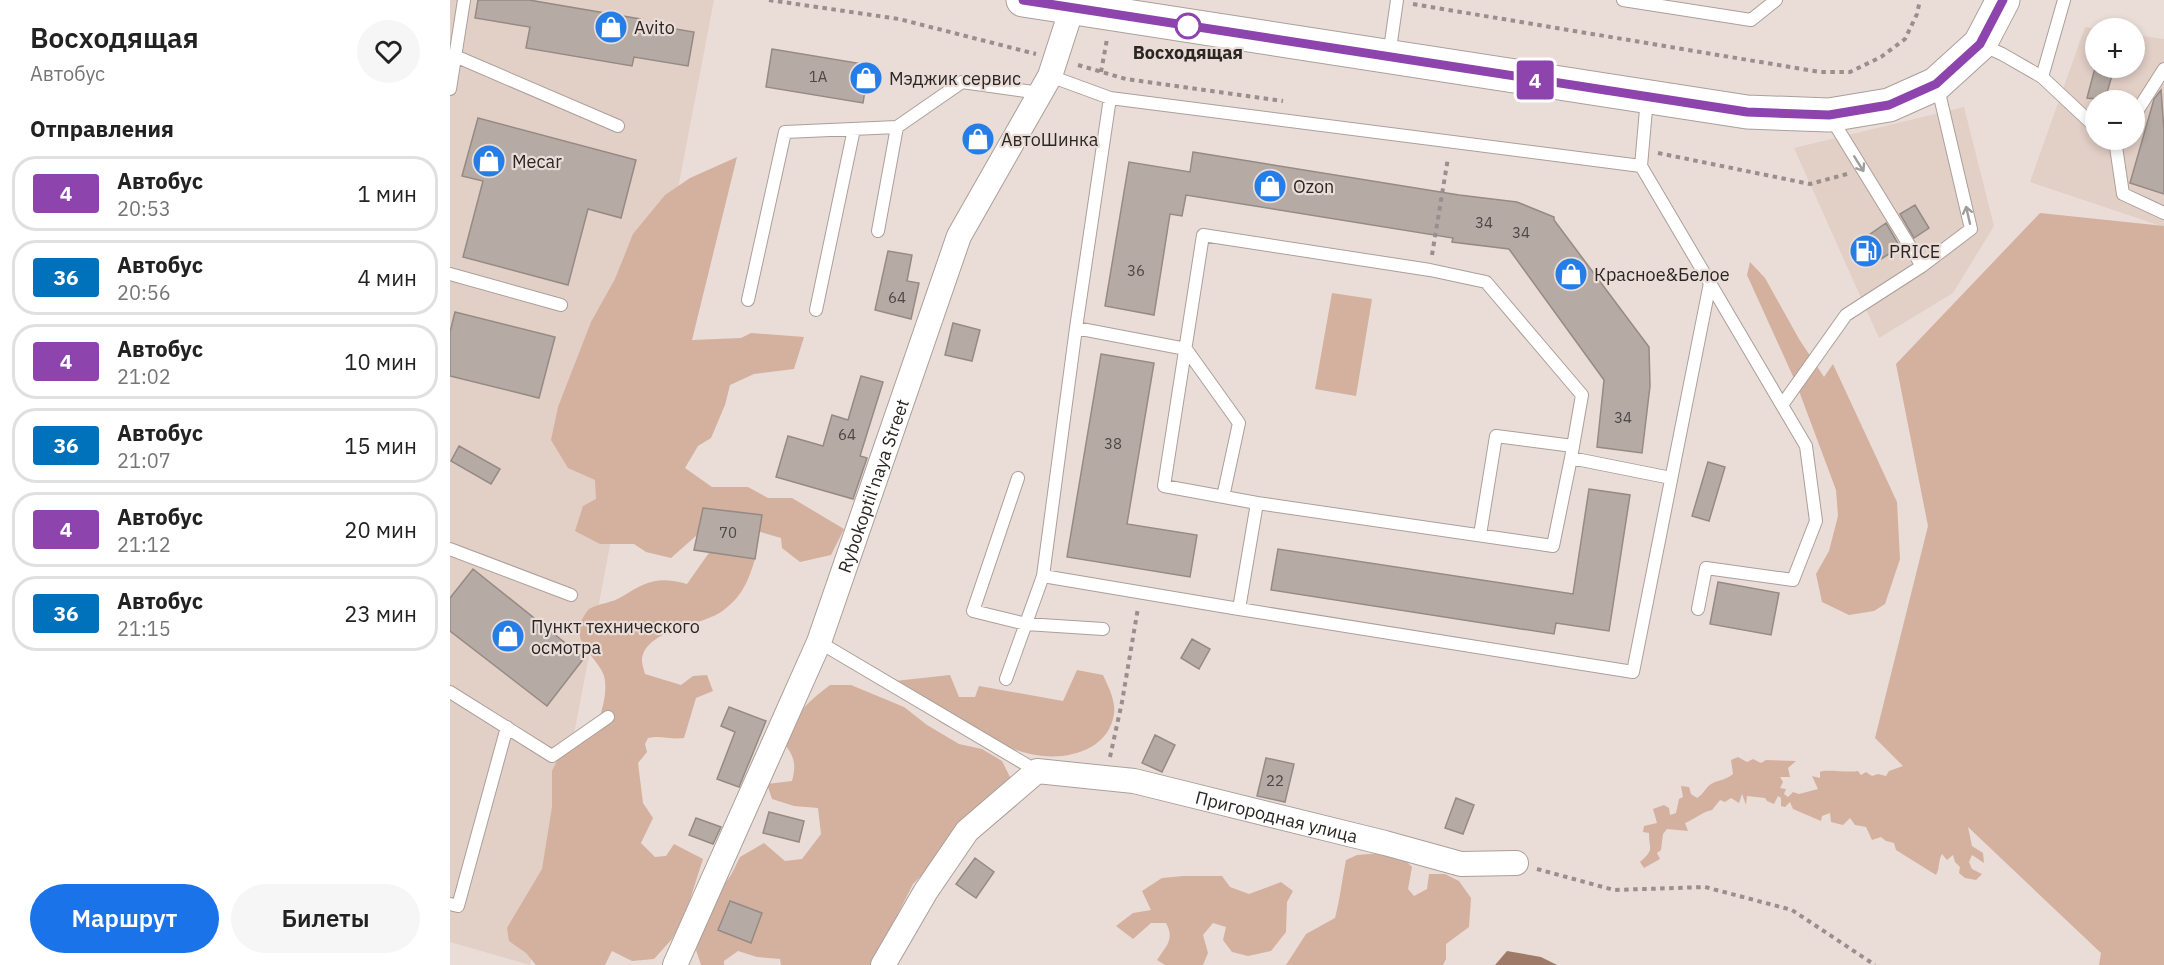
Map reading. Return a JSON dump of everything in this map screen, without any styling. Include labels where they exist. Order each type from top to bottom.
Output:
[{"type":"main road","points":[[1023,0],[1747,112],[1829,115],[1889,105],[1936,84],[1980,44],[2003,0]]},
{"type":"street","name":"Rybokoptil'naya Street","points":[[675,965],[819,642],[959,236],[1048,76],[1072,8]]},
{"type":"street","name":"Пригородная улица","points":[[1037,771],[1134,781],[1461,864],[1516,863]]},
{"type":"street","points":[[883,965],[926,891],[967,831],[1037,771]]},
{"type":"lane","points":[[450,89],[454,48],[464,0]]},
{"type":"lane","points":[[1389,57],[1397,0]]},
{"type":"lane","points":[[1623,0],[1751,20],[1776,0]]},
{"type":"lane","points":[[2042,77],[2064,0]]},
{"type":"lane","points":[[1980,44],[2042,77],[2085,117]]},
{"type":"lane","points":[[454,48],[618,126]]},
{"type":"lane","points":[[2145,99],[2164,69]]},
{"type":"lane","points":[[748,300],[784,132],[897,127],[962,82],[1048,76],[1110,98],[1641,166]]},
{"type":"lane","points":[[1782,405],[1846,315],[1922,266],[1971,228],[1936,84]]},
{"type":"lane","points":[[1647,97],[1641,166],[1806,446],[1816,521],[1793,580],[1706,568],[1698,609]]},
{"type":"lane","points":[[1006,679],[1043,576],[1110,98]]},
{"type":"lane","points":[[1829,115],[1922,266]]},
{"type":"lane","points":[[878,231],[897,127]]},
{"type":"lane","points":[[816,310],[854,129]]},
{"type":"lane","points":[[2116,150],[2123,194],[2164,213]]},
{"type":"lane","points":[[1203,235],[1430,270],[1486,282],[1582,395],[1553,546],[1257,503],[1164,486],[1185,349],[1203,235]]},
{"type":"lane","points":[[450,274],[561,305]]},
{"type":"lane","points":[[1043,576],[1633,672],[1710,283]]},
{"type":"lane","points":[[1076,328],[1185,349],[1239,423],[1223,497]]},
{"type":"lane","points":[[1480,535],[1496,436],[1572,452],[1671,478]]},
{"type":"lane","points":[[1018,478],[973,611],[1026,624],[1103,629]]},
{"type":"lane","points":[[1239,609],[1257,503]]},
{"type":"lane","points":[[450,549],[571,595]]},
{"type":"lane","points":[[819,642],[1037,771]]},
{"type":"lane","points":[[450,692],[552,756],[609,717]]},
{"type":"lane","points":[[450,904],[458,906],[507,727]]},
{"type":"path","points":[[769,0],[899,19],[1048,76],[1126,79],[1291,102]]},
{"type":"path","points":[[1397,0],[1820,72],[1850,72],[1881,57],[1905,39],[1917,14],[1920,0]]},
{"type":"path","points":[[1430,270],[1451,142]]},
{"type":"path","points":[[1642,150],[1810,184],[1863,169]]},
{"type":"path","points":[[1106,778],[1122,702],[1140,593]]},
{"type":"path","points":[[1516,863],[1614,890],[1705,886],[1792,910],[1875,965]]},
{"type":"shaded area","points":[[450,0],[714,0],[530,965],[450,942]]},
{"type":"shaded area","points":[[2085,27],[2085,78],[2145,78],[2145,36],[2164,39],[2164,227],[2030,182]]},
{"type":"shaded area","points":[[1964,107],[1994,226],[1953,293],[1879,338],[1794,148]]},
{"type":"shaded area","points":[[737,157],[692,340],[741,338],[751,333],[804,337],[794,369],[754,374],[730,385],[725,405],[711,438],[698,446],[685,468],[712,487],[748,487],[768,498],[792,498],[844,529],[831,555],[800,562],[782,548],[781,538],[715,519],[671,558],[646,552],[634,544],[600,544],[575,531],[583,506],[596,499],[595,480],[568,468],[551,440],[558,407],[591,322],[615,279],[633,234],[665,195],[690,178]]},
{"type":"shaded area","points":[[2040,213],[2164,226],[2164,965],[2099,965],[2101,953],[1968,827],[1972,846],[1983,853],[1984,863],[1972,855],[1969,862],[1972,869],[1982,874],[1976,880],[1965,878],[1959,873],[1960,867],[1953,855],[1947,860],[1942,854],[1936,875],[1896,850],[1894,843],[1881,837],[1872,840],[1866,827],[1855,825],[1850,818],[1843,825],[1831,822],[1830,813],[1822,816],[1821,821],[1793,809],[1790,802],[1785,807],[1781,806],[1781,798],[1778,796],[1774,804],[1765,798],[1747,796],[1746,805],[1742,794],[1739,803],[1731,798],[1725,802],[1720,800],[1712,810],[1685,823],[1688,831],[1667,829],[1663,834],[1661,850],[1657,853],[1660,859],[1644,868],[1640,862],[1648,854],[1650,846],[1649,833],[1643,832],[1644,826],[1657,823],[1653,809],[1664,805],[1669,808],[1670,815],[1676,813],[1679,799],[1683,797],[1681,786],[1689,787],[1691,794],[1697,798],[1711,784],[1733,774],[1731,760],[1738,757],[1747,762],[1753,759],[1761,763],[1766,760],[1796,761],[1788,768],[1790,777],[1780,777],[1783,782],[1780,788],[1786,789],[1784,794],[1788,797],[1793,792],[1799,794],[1818,789],[1812,776],[1820,778],[1820,772],[1823,771],[1858,771],[1861,775],[1866,772],[1872,776],[1878,774],[1886,776],[1889,771],[1903,766],[1875,738],[1928,526],[1896,364]]},
{"type":"shaded area","points":[[1750,262],[1765,278],[1799,339],[1824,377],[1833,364],[1897,502],[1900,559],[1885,604],[1874,611],[1849,615],[1822,602],[1816,574],[1829,551],[1838,516],[1836,490],[1796,383],[1747,275]]},
{"type":"shaded area","points":[[1332,293],[1372,299],[1356,396],[1315,389]]},
{"type":"shaded area","points":[[718,540],[755,559],[743,588],[734,601],[721,612],[674,630],[652,642],[645,651],[642,661],[645,674],[681,685],[693,676],[707,675],[713,691],[696,698],[684,738],[648,738],[645,744],[647,752],[638,763],[643,803],[653,818],[641,843],[655,857],[666,856],[674,844],[703,859],[685,915],[672,939],[654,959],[632,961],[612,951],[605,965],[536,965],[526,953],[509,941],[507,928],[542,869],[552,807],[552,771],[565,744],[596,730],[603,706],[605,681],[603,673],[582,643],[580,635],[584,615],[597,605],[610,602],[654,581],[669,580],[687,584]]},
{"type":"shaded area","points":[[1077,670],[1103,675],[1113,699],[1114,714],[1111,726],[1097,743],[1088,749],[1054,756],[1026,753],[978,734],[947,726],[928,712],[895,681],[950,675],[959,697],[975,697],[979,686],[1063,701]]},
{"type":"shaded area","points":[[830,685],[851,685],[904,707],[927,725],[959,744],[982,749],[1002,761],[1012,781],[913,884],[872,965],[781,965],[780,959],[757,957],[738,951],[724,961],[724,965],[701,965],[696,950],[713,900],[731,875],[740,857],[764,843],[785,861],[802,859],[821,834],[818,808],[794,806],[772,799],[767,784],[792,781],[794,762],[786,746],[793,726],[807,705]]},
{"type":"shaded area","points":[[1383,853],[1403,858],[1412,867],[1408,889],[1414,896],[1427,889],[1429,874],[1445,874],[1459,881],[1471,898],[1469,927],[1446,944],[1446,959],[1443,965],[1286,965],[1306,934],[1335,918],[1346,860],[1357,855]]},
{"type":"shaded area","points":[[1222,876],[1230,887],[1249,894],[1281,882],[1293,891],[1287,902],[1286,932],[1271,951],[1248,956],[1232,952],[1223,940],[1226,927],[1213,923],[1203,935],[1208,953],[1203,965],[1165,965],[1157,960],[1166,947],[1170,934],[1166,923],[1151,923],[1133,939],[1116,926],[1133,913],[1151,910],[1142,891],[1162,878]]},
{"type":"shaded area","points":[[1507,951],[1541,957],[1557,965],[1495,965]]},
{"type":"building","points":[[478,0],[529,0],[640,19],[640,23],[694,32],[688,66],[634,57],[632,66],[526,48],[530,27],[475,18]]},
{"type":"building","points":[[772,49],[869,65],[863,103],[766,87]]},
{"type":"building","points":[[2092,78],[2111,78],[2108,90],[2089,90]]},
{"type":"building","points":[[2161,90],[2164,131],[2164,194],[2130,183],[2139,150],[2145,150],[2145,130],[2154,99]]},
{"type":"building","points":[[478,118],[636,160],[621,218],[588,209],[568,285],[463,257],[483,181],[462,176]]},
{"type":"building","points":[[1193,152],[1459,195],[1517,202],[1554,217],[1649,347],[1650,386],[1642,453],[1597,447],[1604,380],[1509,249],[1452,242],[1453,238],[1186,195],[1182,216],[1170,214],[1154,315],[1105,306],[1129,162],[1190,172]]},
{"type":"building","points":[[1915,205],[1929,228],[1914,238],[1900,214]]},
{"type":"building","points":[[1886,223],[1900,247],[1867,265],[1855,247]]},
{"type":"building","points":[[888,251],[912,255],[907,281],[919,283],[911,319],[875,310]]},
{"type":"building","points":[[455,312],[555,337],[539,398],[450,376],[450,332]]},
{"type":"building","points":[[953,323],[980,330],[972,361],[945,355]]},
{"type":"building","points":[[1101,354],[1154,363],[1127,524],[1197,535],[1190,577],[1067,557]]},
{"type":"building","points":[[861,376],[883,382],[860,456],[867,458],[853,499],[776,477],[788,436],[823,446],[832,415],[848,420]]},
{"type":"building","points":[[459,446],[500,469],[491,484],[451,461]]},
{"type":"building","points":[[1708,462],[1725,467],[1709,521],[1692,516]]},
{"type":"building","points":[[1589,489],[1630,495],[1609,631],[1556,623],[1554,634],[1271,590],[1278,549],[1573,594]]},
{"type":"building","points":[[703,508],[762,515],[755,559],[694,550]]},
{"type":"building","points":[[473,569],[584,658],[547,706],[450,631],[450,598]]},
{"type":"building","points":[[1718,582],[1779,593],[1771,635],[1710,624]]},
{"type":"building","points":[[1192,639],[1210,649],[1199,669],[1181,658]]},
{"type":"building","points":[[729,707],[766,721],[739,787],[717,779],[735,732],[721,726]]},
{"type":"building","points":[[1155,735],[1175,745],[1162,772],[1142,763]]},
{"type":"building","points":[[1266,758],[1294,764],[1285,802],[1257,796]]},
{"type":"building","points":[[1456,798],[1474,805],[1463,834],[1445,828]]},
{"type":"building","points":[[769,812],[804,821],[799,842],[763,833]]},
{"type":"building","points":[[696,818],[721,827],[713,844],[689,835]]},
{"type":"building","points":[[975,858],[994,872],[976,898],[956,884]]},
{"type":"building","points":[[730,901],[762,913],[751,943],[718,930]]},
{"type":"bus line","name":"4","points":[[1023,0],[1747,112],[1829,115],[1889,105],[1936,84],[1980,44],[2003,0]]},
{"type":"place","name":"Восходящая","points":[[1188,26]]},
{"type":"place","name":"Avito","points":[[611,27]]},
{"type":"place","name":"Мэджик сервис","points":[[866,78]]},
{"type":"place","name":"АвтоШинка","points":[[978,139]]},
{"type":"place","name":"Mecar","points":[[489,161]]},
{"type":"place","name":"Ozon","points":[[1270,186]]},
{"type":"place","name":"PRICE","points":[[1866,251]]},
{"type":"place","name":"Красное&Белое","points":[[1571,274]]},
{"type":"place","name":"Пункт технического осмотра","points":[[508,636]]}]
